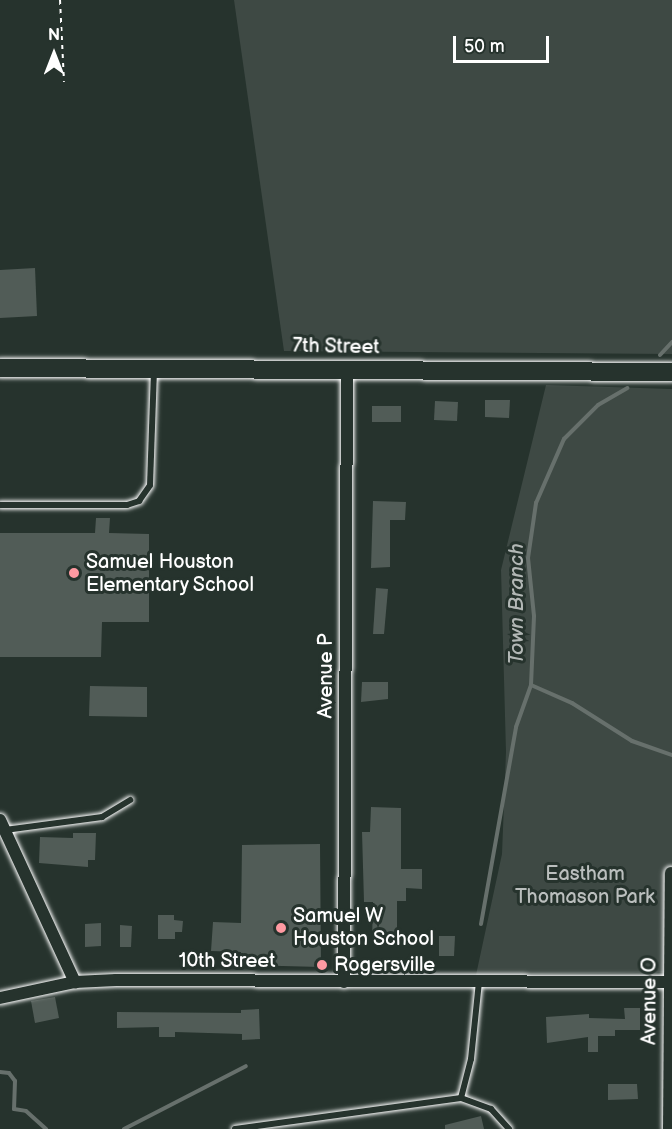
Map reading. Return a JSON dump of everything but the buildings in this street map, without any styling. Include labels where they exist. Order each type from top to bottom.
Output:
[{"type":"street","name":"7th Street","points":[[0,368],[155,367],[672,372]]},
{"type":"street","name":"Avenue P","points":[[344,982],[347,370]]},
{"type":"street","points":[[2,825],[75,982]]},
{"type":"street","name":"Avenue O","points":[[669,1129],[670,873]]},
{"type":"street","name":"10th Street","points":[[0,998],[75,982],[670,982]]},
{"type":"lane","points":[[0,505],[127,505],[147,494],[155,367]]},
{"type":"lane","points":[[2,825],[102,817],[130,800]]},
{"type":"lane","points":[[461,1098],[471,1059],[479,982]]},
{"type":"lane","points":[[235,1129],[461,1098],[491,1109],[509,1129]]},
{"type":"path","points":[[60,0],[64,82]]},
{"type":"green space","points":[[234,0],[672,0],[672,354],[284,351]]},
{"type":"green space","name":"Eastham Thomason Park","points":[[546,385],[672,389],[672,972],[476,975],[502,854],[506,752],[501,570]]},
{"type":"waterway","name":"Town Branch","points":[[660,355],[672,342]]},
{"type":"waterway","name":"Town Branch","points":[[481,924],[516,727],[531,685],[534,616],[528,558],[536,503],[564,439],[598,405],[628,388]]},
{"type":"waterway","points":[[531,685],[572,703],[632,741],[672,755]]},
{"type":"waterway","name":"Town Branch","points":[[124,1129],[246,1066]]},
{"type":"waterway","points":[[0,1072],[9,1073],[15,1081],[14,1109],[26,1111],[46,1129]]},
{"type":"place","name":"Samuel Houston Elementary School","points":[[74,573]]},
{"type":"place","name":"Samuel W Houston School","points":[[281,928]]},
{"type":"place","name":"Rogersville","points":[[322,965]]}]
